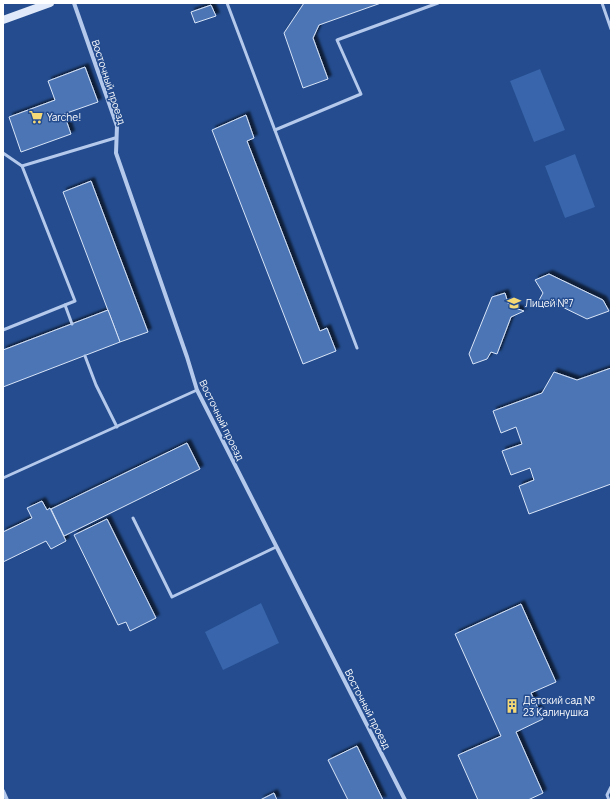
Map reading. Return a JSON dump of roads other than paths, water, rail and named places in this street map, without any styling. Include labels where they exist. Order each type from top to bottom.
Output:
[{"type":"street","points":[[3,20],[50,3]]},
{"type":"street","name":"Восточный проезд","points":[[74,3],[117,126],[115,138],[116,153],[197,390],[405,800]]},
{"type":"street","points":[[3,791],[7,800]]},
{"type":"lane","points":[[227,3],[357,348]]},
{"type":"lane","points":[[274,130],[361,94],[337,40],[438,3]]},
{"type":"lane","points":[[602,3],[611,28]]},
{"type":"lane","points":[[22,166],[115,138]]},
{"type":"lane","points":[[3,153],[22,166],[75,301],[3,330]]},
{"type":"lane","points":[[65,305],[72,324]]},
{"type":"lane","points":[[84,356],[96,385],[117,427]]},
{"type":"lane","points":[[3,478],[197,390]]},
{"type":"lane","points":[[132,518],[172,596],[276,547]]},
{"type":"lane","points":[[609,800],[607,795],[611,786]]},
{"type":"place","name":"Yarche!","points":[[36,117]]},
{"type":"place","name":"Лицей №7","points":[[514,303]]},
{"type":"place","name":"Детский сад № 23 Калинушка","points":[[512,706]]}]
